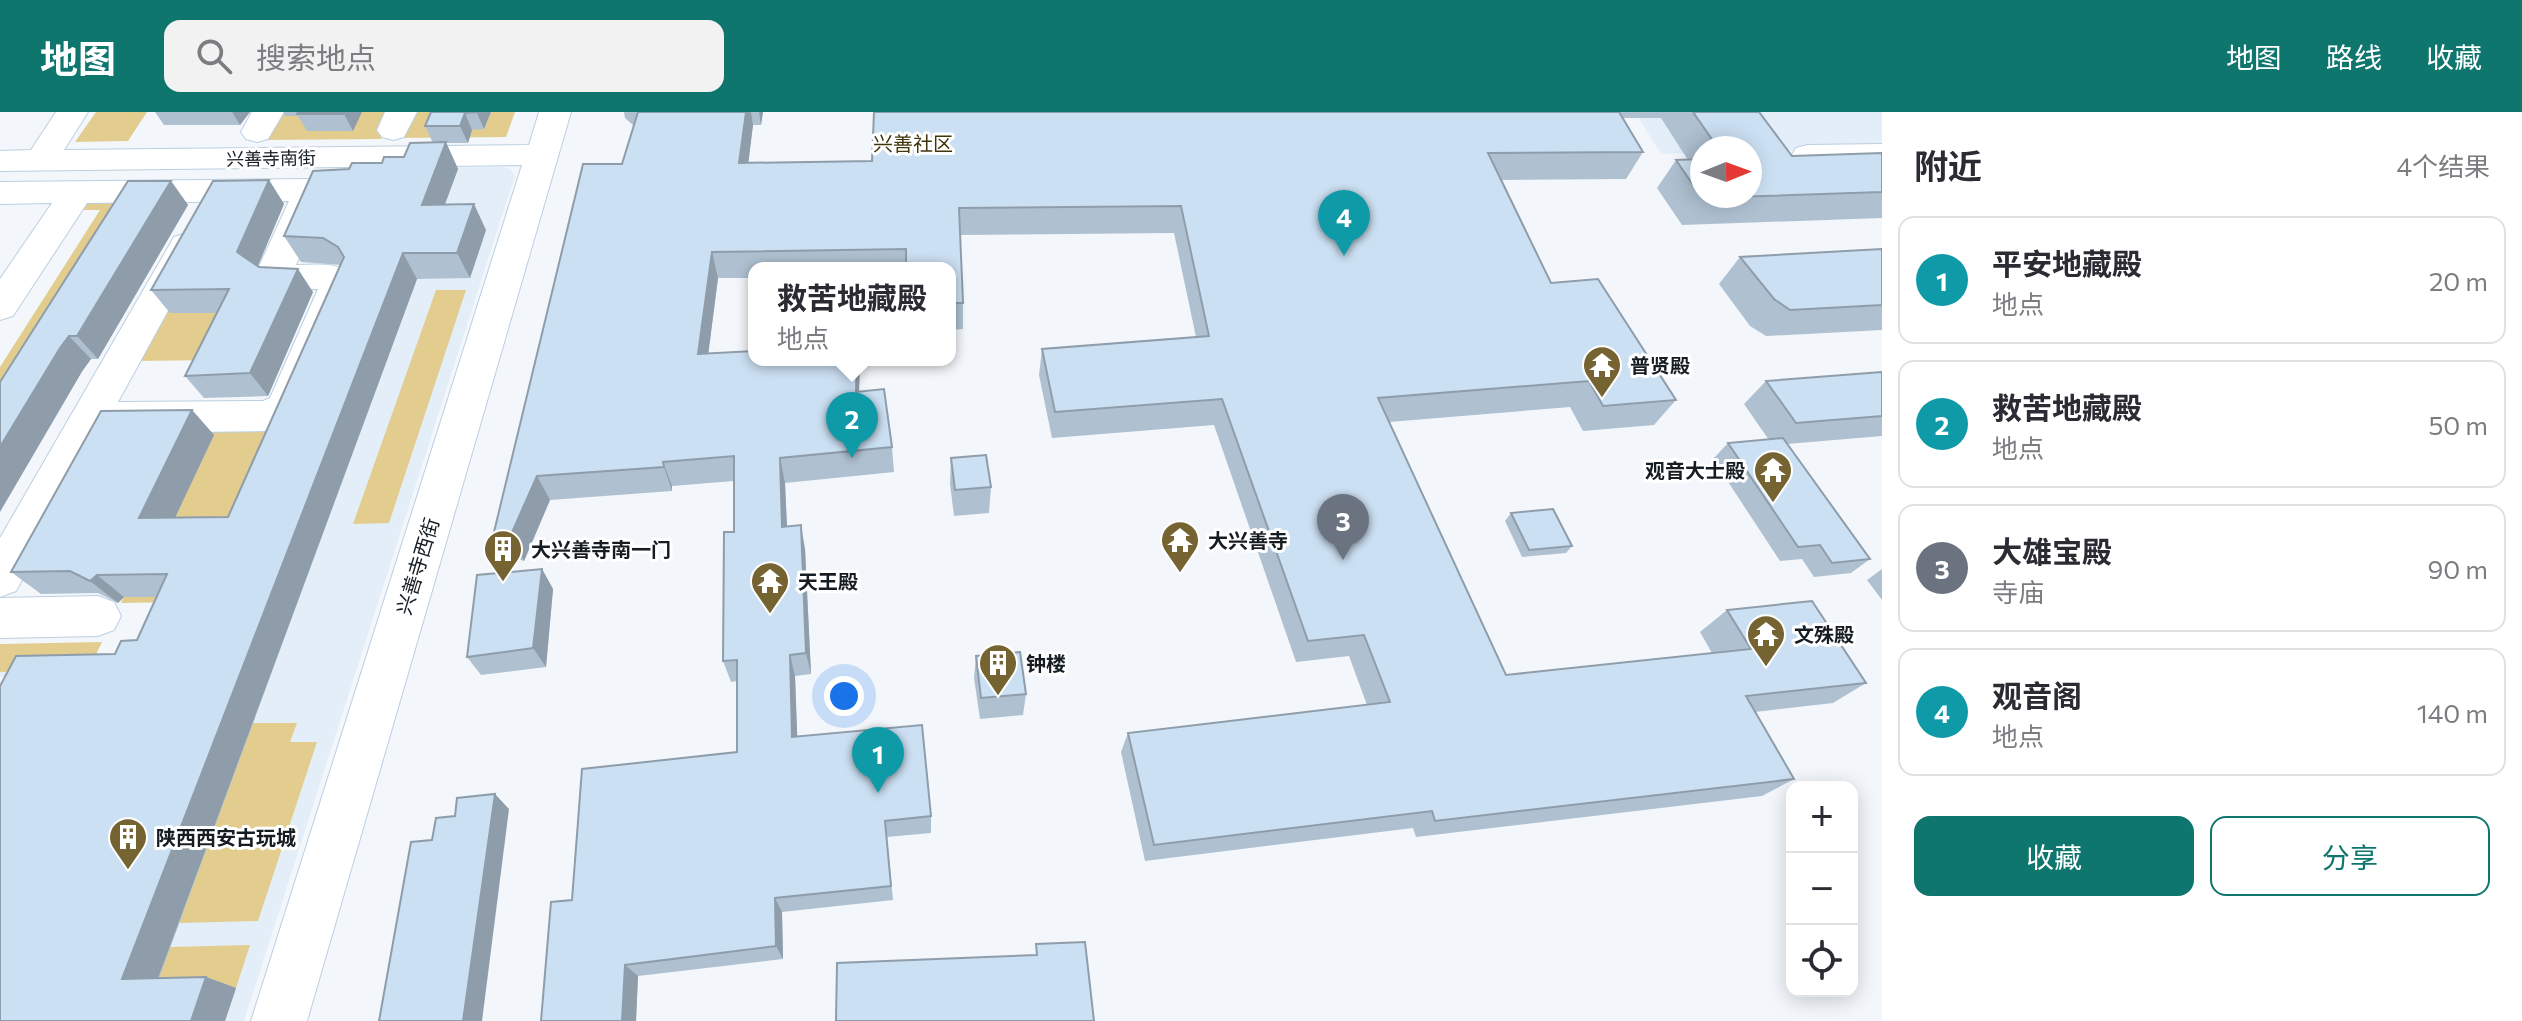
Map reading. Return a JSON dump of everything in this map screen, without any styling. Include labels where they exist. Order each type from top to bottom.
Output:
[{"type":"street","name":"兴善寺西街","points":[[279,1021],[555,112]]},
{"type":"street","points":[[40,161],[73,114]]},
{"type":"street","points":[[1808,155],[1882,154]]},
{"type":"street","name":"兴善寺南街","points":[[0,161],[542,155]]},
{"type":"street","points":[[0,193],[311,190],[274,273],[281,277],[331,277],[339,282],[288,403],[280,412],[267,416],[89,418]]},
{"type":"street","points":[[0,578],[216,191]]},
{"type":"street","points":[[0,307],[77,192]]},
{"type":"street","points":[[108,232],[133,192]]},
{"type":"street","points":[[0,618],[98,616]]},
{"type":"shaded area","points":[[96,112],[147,112],[128,141],[75,142]]},
{"type":"shaded area","points":[[277,112],[316,112],[352,131],[362,112],[393,112],[381,139],[261,140]]},
{"type":"shaded area","points":[[409,112],[446,112],[484,129],[491,112],[515,112],[506,137],[398,138]]},
{"type":"shaded area","points":[[1635,112],[1882,112],[1882,148],[1762,152],[1762,136],[1690,136],[1690,153],[1661,154]]},
{"type":"shaded area","points":[[504,167],[515,176],[244,1021],[0,1021],[28,676],[0,677],[0,672],[196,669],[404,168]]},
{"type":"shaded area","points":[[120,197],[0,390],[0,367],[100,210],[78,210],[83,202]]},
{"type":"shaded area","points":[[222,199],[228,313],[223,360],[133,361]]},
{"type":"shaded area","points":[[436,290],[466,290],[389,523],[353,524]]},
{"type":"shaded area","points":[[299,421],[225,601],[121,603],[207,422]]},
{"type":"shaded area","points":[[102,642],[88,671],[0,672],[0,644]]},
{"type":"shaded area","points":[[253,723],[297,723],[290,742],[317,742],[258,921],[179,923]]},
{"type":"shaded area","points":[[250,945],[236,988],[154,989],[170,947]]},
{"type":"building","points":[[298,112],[345,112],[297,114]]},
{"type":"building","points":[[431,112],[478,112],[465,113],[460,126],[425,126]]},
{"type":"building","points":[[638,112],[746,112],[739,163],[872,161],[874,112],[1619,112],[1643,152],[1488,153],[1551,283],[1598,279],[1676,400],[1603,406],[1589,381],[1378,398],[1506,675],[1751,649],[1727,610],[1812,601],[1866,683],[1746,696],[1794,779],[1435,821],[1432,811],[1154,845],[1128,733],[1390,702],[1364,635],[1308,641],[1222,399],[1055,412],[1042,349],[1209,336],[1181,206],[959,208],[963,303],[956,303],[956,262],[906,262],[906,249],[712,252],[698,354],[748,351],[748,366],[857,366],[856,392],[884,389],[892,447],[780,458],[782,527],[801,525],[806,653],[790,655],[792,737],[922,725],[931,816],[885,821],[891,886],[775,898],[776,946],[625,965],[622,1021],[541,1021],[551,902],[572,900],[582,769],[737,752],[737,660],[723,661],[724,532],[734,532],[734,456],[663,462],[664,467],[537,476],[510,537],[494,532],[583,164],[622,164]]},
{"type":"building","points":[[1693,112],[1759,112],[1792,156],[1882,153],[1882,192],[1762,196],[1762,136],[1710,136]]},
{"type":"building","points":[[446,142],[422,205],[474,204],[457,253],[403,253],[122,979],[206,977],[191,1021],[0,1021],[0,686],[16,656],[115,654],[121,641],[137,640],[167,574],[97,575],[90,581],[70,571],[11,572],[101,411],[192,410],[139,518],[228,517],[344,257],[338,247],[323,238],[284,236],[313,171],[349,169],[352,163],[382,163],[384,157],[404,157],[410,143]]},
{"type":"building","points":[[1690,159],[1690,180],[1676,160]]},
{"type":"building","points":[[269,180],[237,252],[259,267],[298,269],[250,373],[185,376],[229,289],[151,290],[213,181]]},
{"type":"building","points":[[128,181],[171,181],[77,336],[69,336],[60,348],[0,447],[0,382]]},
{"type":"building","points":[[1882,249],[1882,305],[1790,310],[1774,299],[1740,257]]},
{"type":"building","points":[[1882,372],[1882,416],[1796,423],[1766,381]]},
{"type":"building","points":[[1783,438],[1870,559],[1832,563],[1820,545],[1798,547],[1728,443]]},
{"type":"building","points":[[986,455],[991,487],[955,490],[951,458]]},
{"type":"building","points":[[1553,509],[1572,546],[1529,550],[1511,513]]},
{"type":"building","points":[[542,569],[533,648],[467,657],[477,575]]},
{"type":"building","points":[[1020,652],[1026,694],[981,698],[976,656]]},
{"type":"building","points":[[495,794],[463,1021],[379,1021],[411,842],[432,840],[436,818],[455,816],[457,798]]},
{"type":"building","points":[[1085,942],[1094,1021],[836,1021],[837,963],[1037,955],[1036,944]]},
{"type":"place","name":"观音阁","points":[[1344,256]]},
{"type":"place","name":"普贤殿","points":[[1602,399]]},
{"type":"place","name":"救苦地藏殿","points":[[852,458]]},
{"type":"place","name":"观音大士殿","points":[[1773,504]]},
{"type":"place","name":"大雄宝殿","points":[[1343,560]]},
{"type":"place","name":"大兴善寺","points":[[1180,574]]},
{"type":"place","name":"大兴善寺南一门","points":[[503,583]]},
{"type":"place","name":"天王殿","points":[[770,615]]},
{"type":"place","name":"文殊殿","points":[[1766,668]]},
{"type":"place","name":"钟楼","points":[[998,697]]},
{"type":"place","name":"平安地藏殿","points":[[878,793]]},
{"type":"place","name":"陕西西安古玩城","points":[[128,871]]},
{"type":"district","name":"兴善社区","points":[[913,143]]}]
